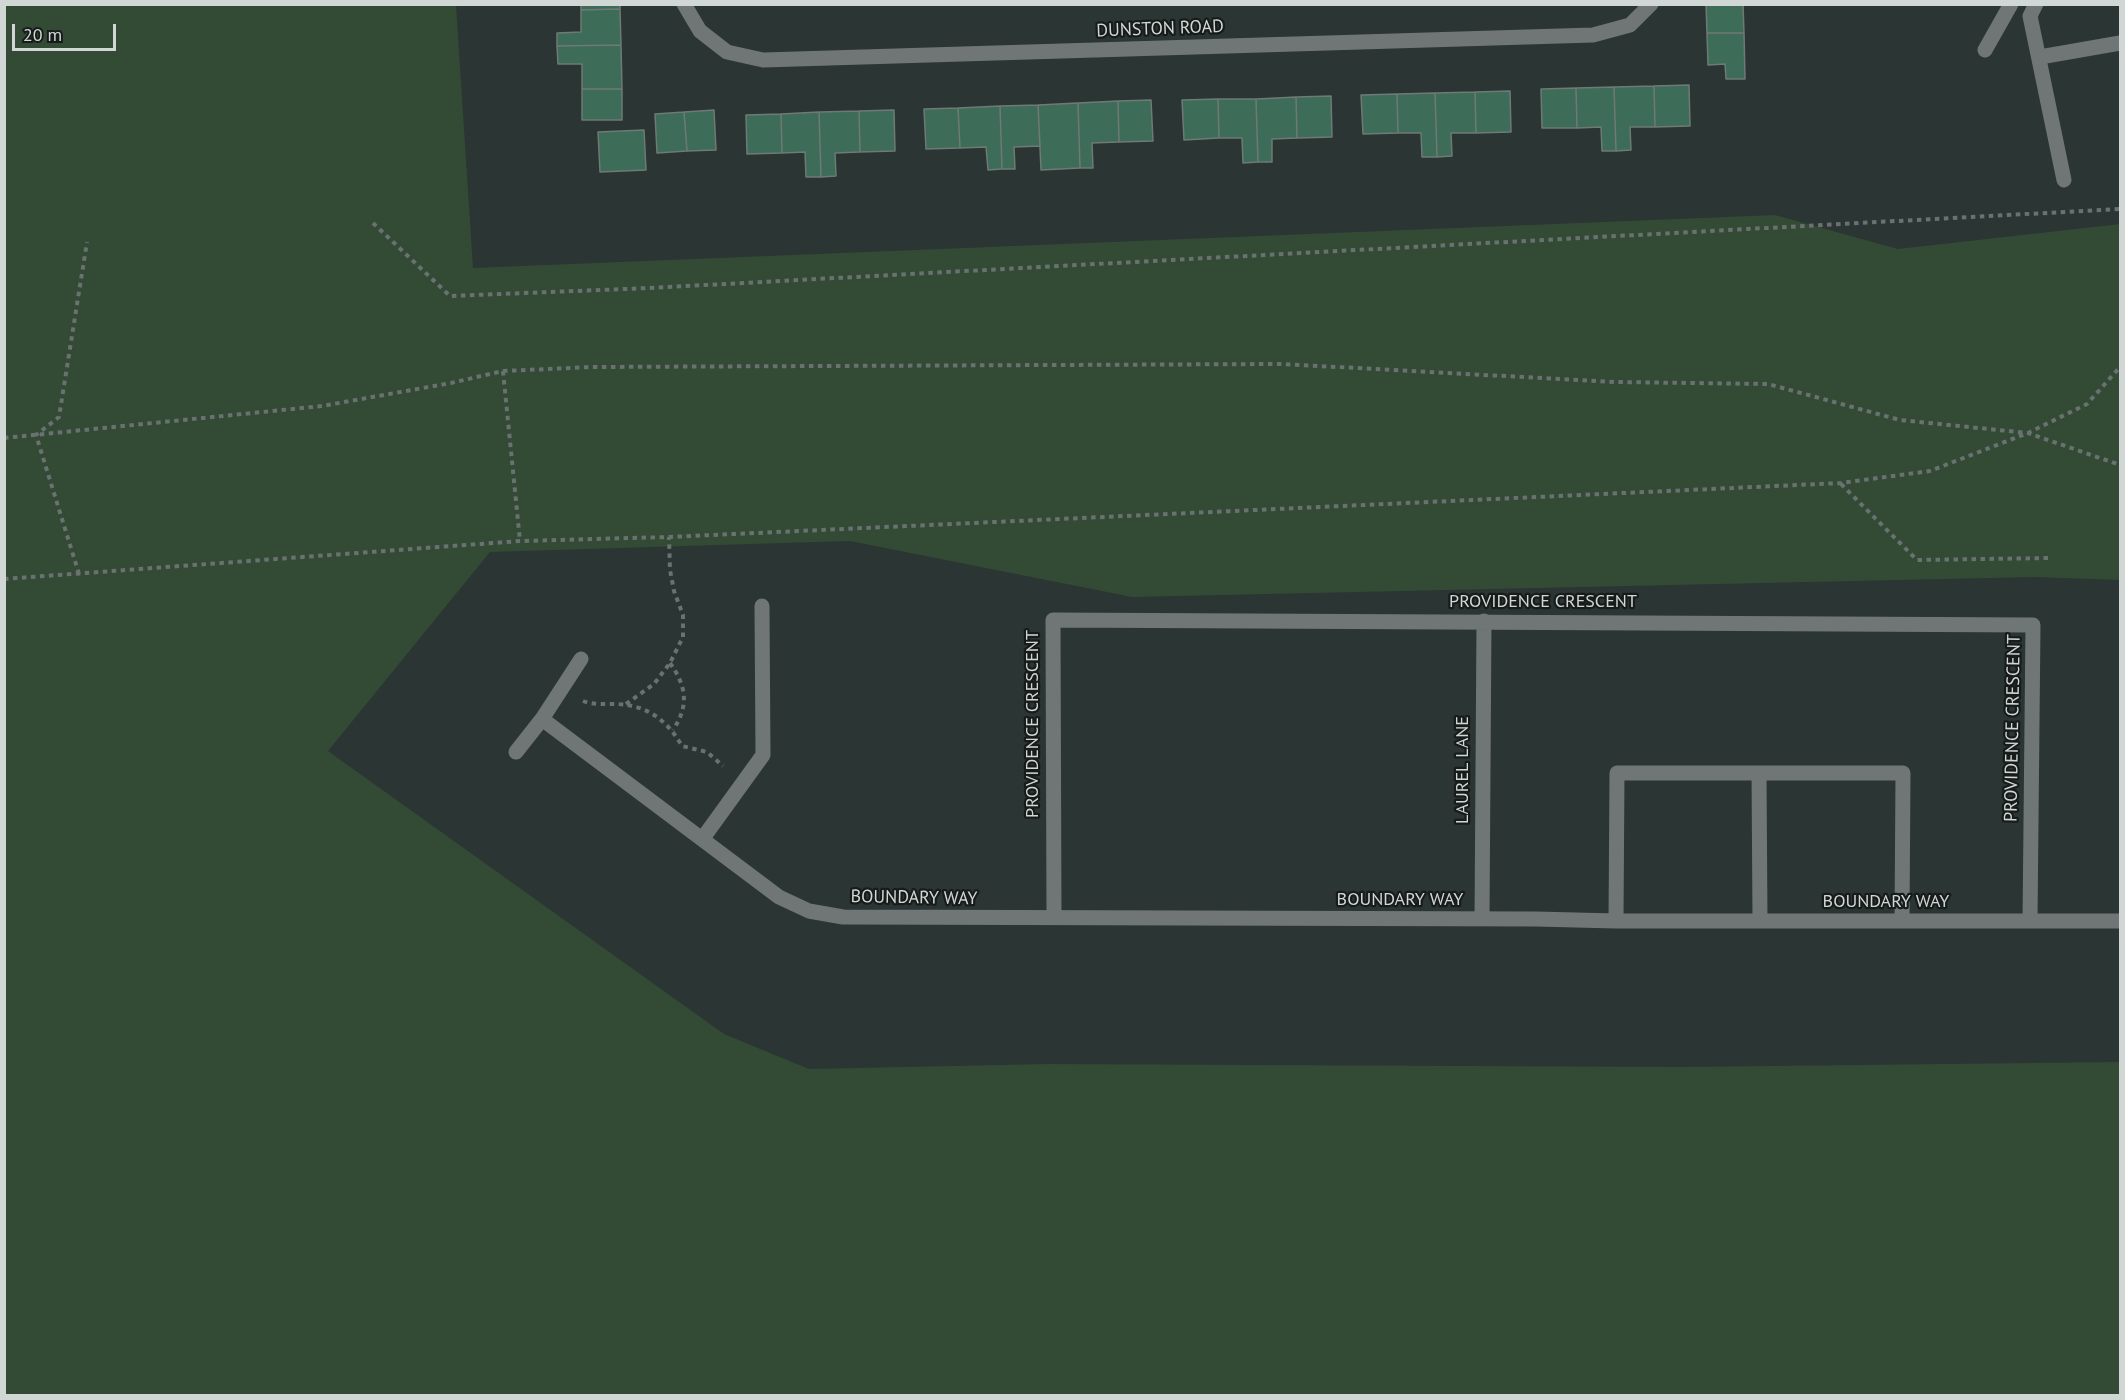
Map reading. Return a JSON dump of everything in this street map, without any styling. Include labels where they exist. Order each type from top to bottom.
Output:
[{"type":"street","name":"DUNSTON ROAD","points":[[684,4],[700,31],[728,52],[763,60],[1593,35],[1630,26],[1651,4]]},
{"type":"street","points":[[1985,50],[2011,4]]},
{"type":"street","points":[[2036,4],[2030,16],[2064,180]]},
{"type":"street","points":[[2040,57],[2121,43]]},
{"type":"street","points":[[703,838],[763,755],[762,606]]},
{"type":"street","name":"PROVIDENCE CRESCENT","points":[[1054,917],[1053,620],[1484,621],[2033,625],[2030,921]]},
{"type":"street","name":"LAUREL LANE","points":[[1482,919],[1484,621]]},
{"type":"street","points":[[516,752],[581,660]]},
{"type":"street","name":"BOUNDARY WAY","points":[[542,718],[779,897],[809,911],[843,917],[2121,921]]},
{"type":"street","points":[[1616,921],[1617,773],[1903,773],[1902,921]]},
{"type":"street","points":[[1760,773],[1760,921]]},
{"type":"path","points":[[373,223],[450,296],[2121,209]]},
{"type":"path","points":[[36,435],[59,417],[87,242]]},
{"type":"path","points":[[4,438],[322,406],[503,371],[592,367],[1282,364],[1615,382],[1768,384],[1900,420],[2028,433],[2121,465]]},
{"type":"path","points":[[4,579],[520,542],[1841,483],[1930,471],[2028,433],[2087,404],[2121,367]]},
{"type":"path","points":[[503,371],[520,542]]},
{"type":"path","points":[[36,435],[79,574]]},
{"type":"path","points":[[1841,483],[1917,560],[2051,558]]},
{"type":"path","points":[[626,704],[654,684],[670,663],[683,638],[683,615],[674,591],[670,570],[669,537]]},
{"type":"path","points":[[670,663],[680,676],[685,697],[681,718],[673,730]]},
{"type":"path","points":[[563,686],[585,703],[626,704],[649,711],[673,730],[682,746],[707,752],[743,784]]},
{"type":"green space","points":[[5,4],[456,5],[473,268],[1775,215],[1898,249],[2120,224],[2120,580],[2034,577],[1132,597],[850,541],[490,552],[328,751],[724,1034],[809,1069],[1047,1064],[1682,1067],[2120,1062],[2120,1395],[5,1395]]},
{"type":"building","points":[[581,4],[620,4],[620,9],[581,10]]},
{"type":"building","points":[[1706,4],[1743,4],[1744,33],[1707,33]]},
{"type":"building","points":[[620,9],[621,45],[557,46],[557,33],[581,32],[581,10]]},
{"type":"building","points":[[1707,33],[1744,33],[1745,79],[1726,79],[1725,64],[1708,65]]},
{"type":"building","points":[[621,45],[622,89],[582,89],[582,64],[558,64],[557,46]]},
{"type":"building","points":[[1689,85],[1690,126],[1655,127],[1654,86]]},
{"type":"building","points":[[1654,86],[1655,127],[1630,127],[1631,150],[1616,151],[1614,87]]},
{"type":"building","points":[[1614,87],[1616,151],[1602,151],[1601,127],[1577,128],[1576,88]]},
{"type":"building","points":[[1576,88],[1577,128],[1542,128],[1541,89]]},
{"type":"building","points":[[582,89],[622,89],[622,120],[582,120]]},
{"type":"building","points":[[1510,91],[1511,132],[1476,133],[1475,92]]},
{"type":"building","points":[[1475,92],[1476,133],[1451,133],[1452,156],[1437,157],[1435,93]]},
{"type":"building","points":[[1435,93],[1437,157],[1422,157],[1421,133],[1398,133],[1397,94]]},
{"type":"building","points":[[1397,94],[1398,133],[1363,134],[1361,95]]},
{"type":"building","points":[[1331,96],[1332,137],[1297,138],[1296,97]]},
{"type":"building","points":[[1296,97],[1297,138],[1272,139],[1272,162],[1258,162],[1256,99]]},
{"type":"building","points":[[1218,99],[1256,99],[1258,162],[1243,163],[1242,138],[1219,138]]},
{"type":"building","points":[[1218,99],[1219,138],[1184,140],[1182,100]]},
{"type":"building","points":[[1151,100],[1153,141],[1119,142],[1118,101]]},
{"type":"building","points":[[1118,101],[1119,142],[1092,143],[1093,168],[1080,168],[1078,103]]},
{"type":"building","points":[[1078,103],[1080,168],[1041,170],[1038,105]]},
{"type":"building","points":[[1038,105],[1040,146],[1014,147],[1015,169],[1002,169],[1000,106]]},
{"type":"building","points":[[1000,106],[1002,169],[988,170],[986,147],[960,148],[958,108]]},
{"type":"building","points":[[958,108],[960,148],[926,149],[924,109]]},
{"type":"building","points":[[714,110],[716,150],[687,151],[684,112]]},
{"type":"building","points":[[894,110],[895,151],[860,152],[859,111]]},
{"type":"building","points":[[859,111],[860,152],[835,153],[836,176],[821,177],[819,112]]},
{"type":"building","points":[[684,112],[687,151],[657,153],[655,114]]},
{"type":"building","points":[[819,112],[821,177],[806,177],[805,152],[782,153],[781,114]]},
{"type":"building","points":[[781,114],[782,153],[747,154],[746,115]]},
{"type":"building","points":[[644,130],[646,170],[600,172],[598,132]]}]
